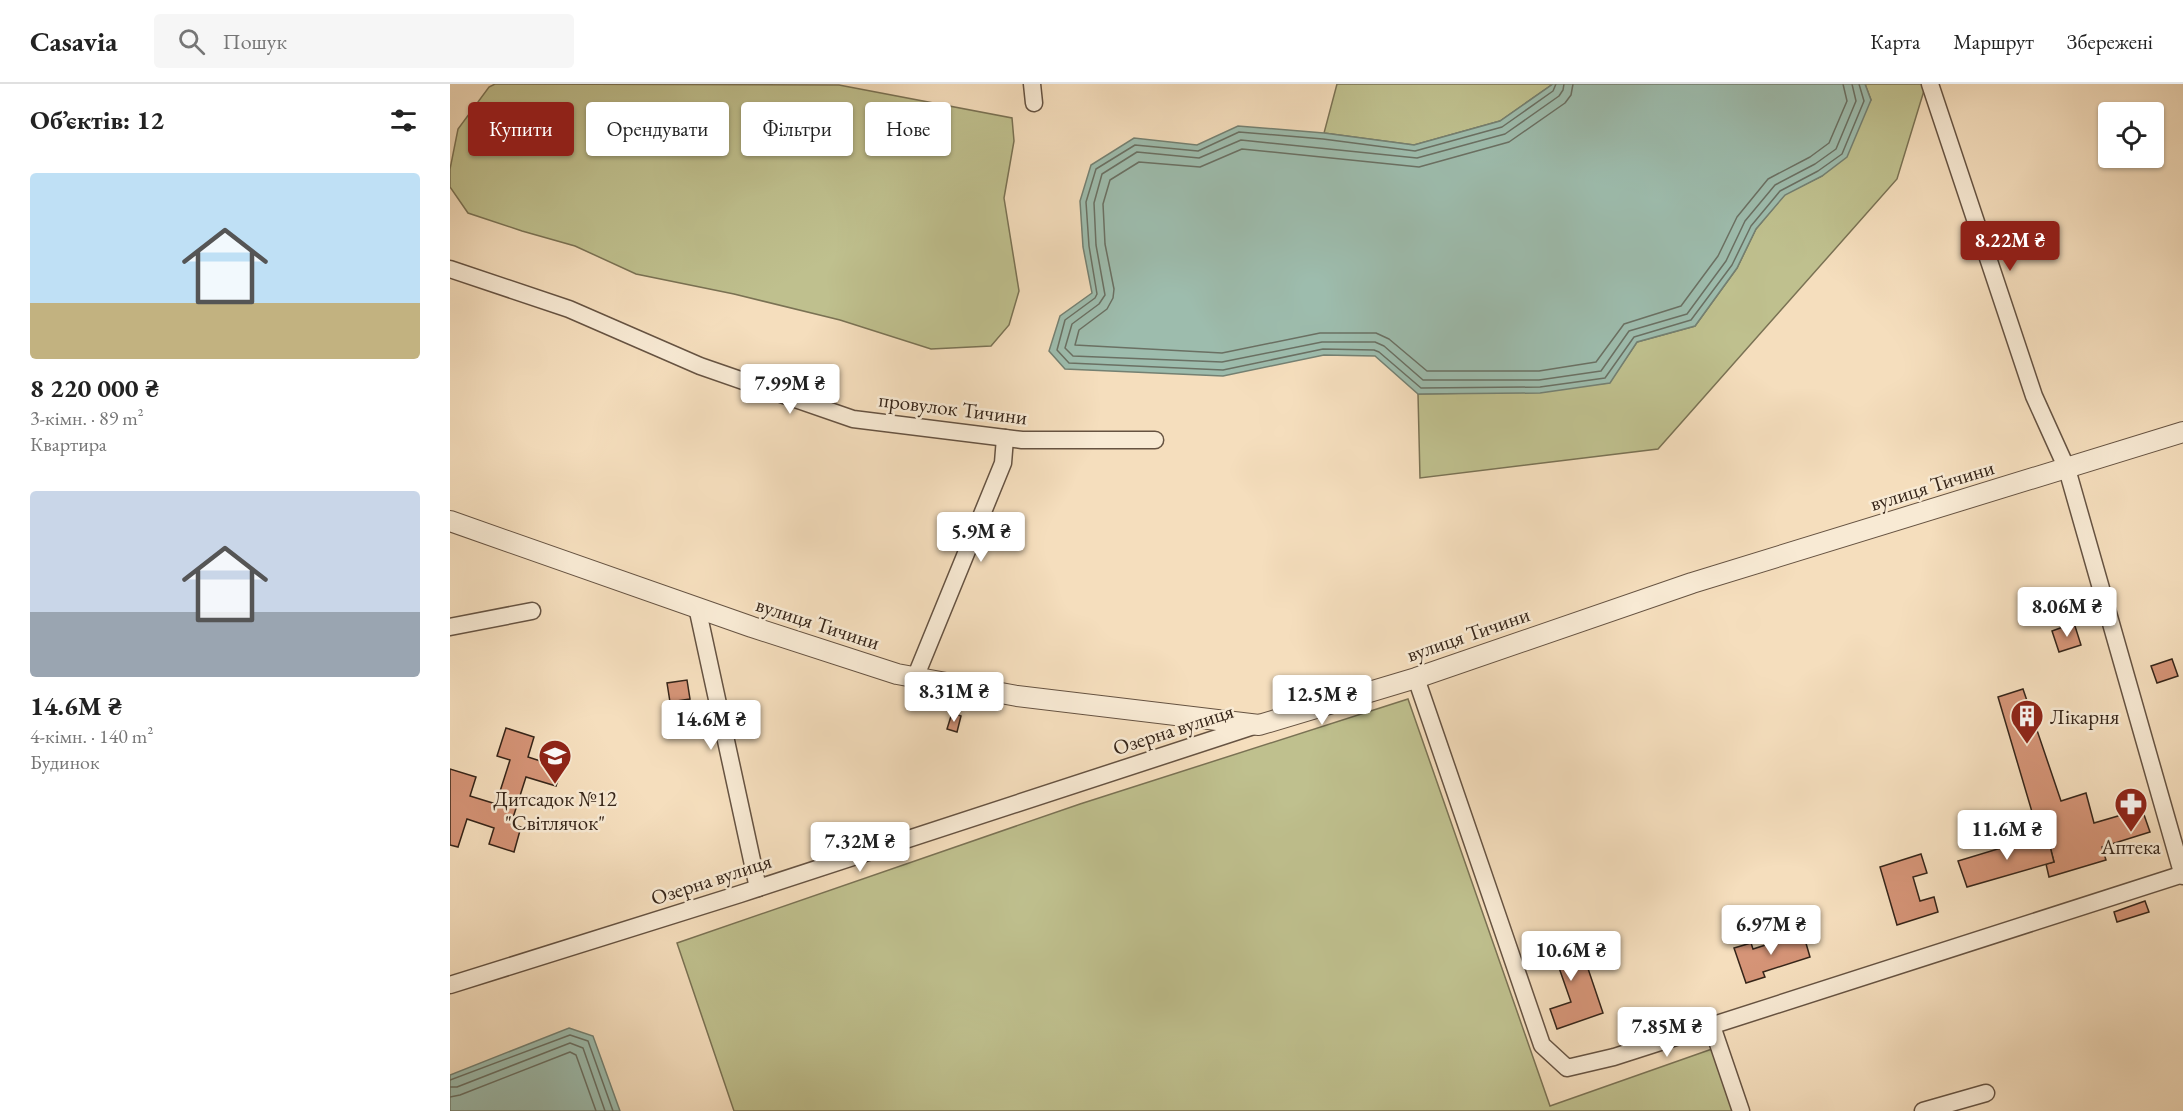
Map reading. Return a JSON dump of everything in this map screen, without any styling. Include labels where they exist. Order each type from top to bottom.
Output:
[{"type":"street","points":[[1032,84],[1034,103]]},
{"type":"street","points":[[1416,678],[1542,1045],[1567,1068],[1614,1057],[2183,875],[2067,469],[2034,396],[1930,84]]},
{"type":"street","name":"провулок Тичини","points":[[450,269],[569,309],[700,366],[853,419],[1022,440],[1155,440]]},
{"type":"street","name":"вулиця Тичини","points":[[450,521],[897,674],[1017,696],[1259,725],[1416,678],[1692,583],[2183,432]]},
{"type":"street","points":[[915,678],[1003,463],[1005,438]]},
{"type":"street","points":[[697,607],[758,888]]},
{"type":"street","points":[[450,627],[532,611]]},
{"type":"street","name":"Озерна вулиця","points":[[450,985],[758,888],[1259,725]]},
{"type":"street","points":[[1712,1026],[1741,1111]]},
{"type":"street","points":[[1923,1111],[1986,1093]]},
{"type":"green space","points":[[495,84],[839,85],[928,102],[865,102],[865,156],[951,156],[951,106],[1012,118],[1014,141],[1004,198],[1019,291],[1009,325],[991,346],[931,349],[840,320],[734,294],[636,274],[575,246],[468,213],[450,187],[450,169],[458,129],[468,115],[468,156],[574,156],[574,102],[478,102],[489,87]]},
{"type":"green space","points":[[1337,84],[1553,84],[1500,121],[1414,145],[1324,133]]},
{"type":"green space","points":[[1865,84],[1926,84],[1897,179],[1658,449],[1420,478],[1418,394],[1474,393],[1609,383],[1637,342],[1695,326],[1737,268],[1756,229],[1785,194],[1822,176],[1871,100]]},
{"type":"green space","points":[[1408,699],[1550,1106],[1712,1049],[1733,1111],[734,1111],[677,943],[1080,804]]},
{"type":"water","points":[[1553,84],[1865,84],[1871,100],[1847,157],[1822,176],[1785,195],[1756,229],[1737,268],[1695,326],[1637,342],[1610,383],[1540,393],[1418,394],[1375,356],[1324,355],[1223,376],[1065,369],[1049,351],[1060,316],[1092,293],[1083,247],[1080,201],[1091,165],[1134,138],[1197,145],[1238,126],[1324,133],[1414,145],[1500,121]]},
{"type":"water","points":[[569,1028],[593,1036],[620,1111],[450,1111],[450,1075]]},
{"type":"building","points":[[2074,623],[2081,645],[2059,652],[2052,631]]},
{"type":"building","points":[[2172,659],[2178,676],[2157,683],[2151,666]]},
{"type":"building","points":[[687,680],[690,699],[670,702],[667,683]]},
{"type":"building","name":"Лікарня","points":[[2023,689],[2061,801],[2086,793],[2094,823],[2142,809],[2150,832],[2102,847],[2106,860],[2049,877],[2046,864],[2054,862],[2043,821],[2035,822],[1998,697]]},
{"type":"building","points":[[952,713],[961,716],[957,732],[947,729]]},
{"type":"building","points":[[506,728],[534,737],[528,757],[562,768],[556,786],[526,777],[511,824],[521,827],[514,852],[489,844],[494,828],[467,819],[458,847],[450,845],[450,769],[476,777],[470,796],[496,804],[510,760],[497,756]]},
{"type":"building","points":[[2047,834],[2054,862],[1967,887],[1958,861]]},
{"type":"building","points":[[1921,854],[1927,873],[1913,877],[1920,901],[1934,897],[1938,912],[1897,925],[1880,867]]},
{"type":"building","points":[[2145,901],[2149,912],[2117,922],[2114,912]]},
{"type":"building","points":[[1803,933],[1810,957],[1763,972],[1765,977],[1746,983],[1734,948],[1751,943],[1753,949]]},
{"type":"building","points":[[1577,936],[1603,1013],[1557,1029],[1550,1009],[1571,1002],[1557,962],[1538,969],[1532,951]]},
{"type":"place","name":"Лікарня","points":[[2027,745]]},
{"type":"place","name":"Дитсадок №12 \"Світлячок\"","points":[[555,785]]},
{"type":"place","name":"Аптека","points":[[2131,833]]}]
